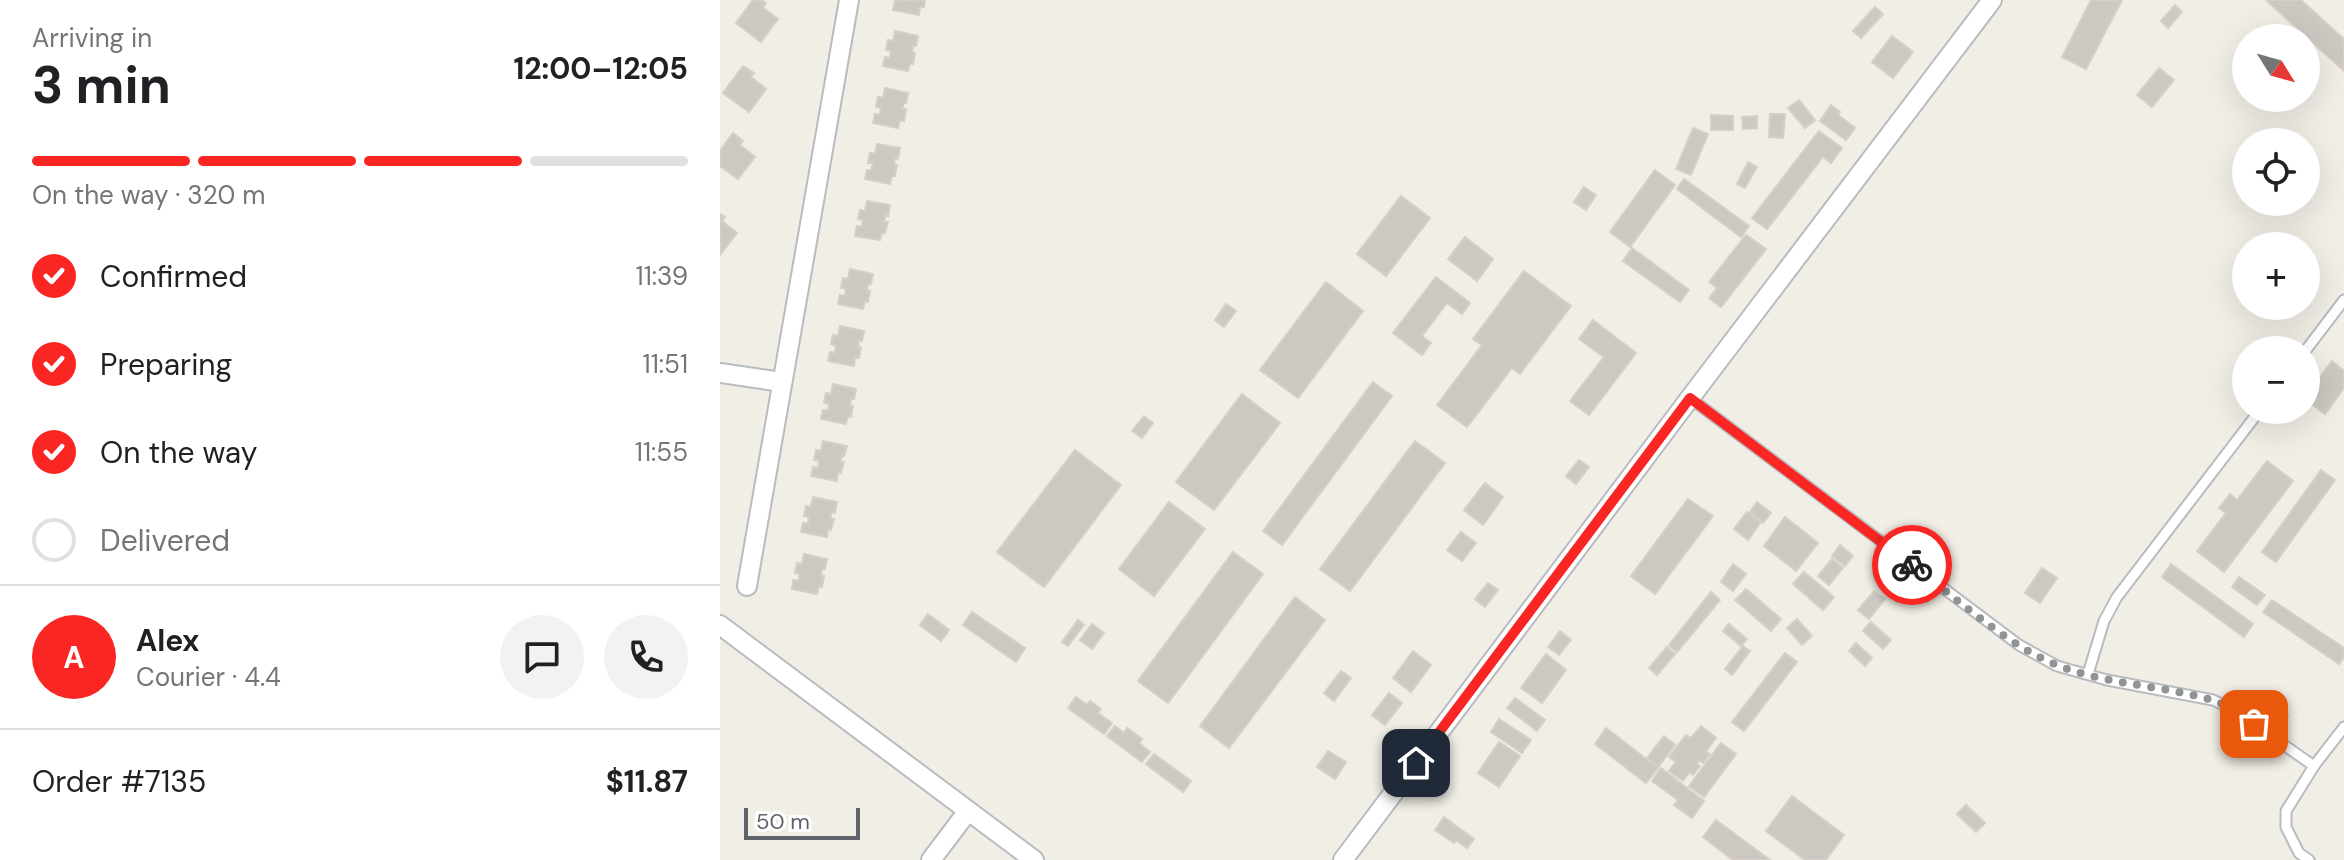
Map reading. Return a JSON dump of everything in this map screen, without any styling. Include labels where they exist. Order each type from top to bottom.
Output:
[{"type":"street","points":[[747,586],[849,0]]},
{"type":"street","points":[[1343,860],[1992,0]]},
{"type":"street","points":[[720,373],[782,382]]},
{"type":"street","points":[[720,625],[1034,860]]},
{"type":"street","points":[[931,860],[968,811]]},
{"type":"lane","points":[[2317,336],[2344,300]]},
{"type":"lane","points":[[1690,398],[2019,645],[2057,666],[2107,680],[2213,700],[2234,710],[2314,766]]},
{"type":"lane","points":[[2088,674],[2104,621],[2117,597],[2249,424]]},
{"type":"lane","points":[[2309,860],[2299,853],[2286,827],[2286,811],[2314,766],[2344,727]]},
{"type":"building","points":[[753,0],[766,3],[763,8],[778,19],[761,42],[736,23]]},
{"type":"building","points":[[925,0],[924,7],[920,7],[919,15],[893,10],[895,1]]},
{"type":"building","points":[[2091,0],[2122,0],[2086,69],[2062,57]]},
{"type":"building","points":[[2266,0],[2301,0],[2344,39],[2344,71],[2320,49],[2320,24],[2292,24]]},
{"type":"building","points":[[2175,5],[2182,12],[2168,28],[2161,21]]},
{"type":"building","points":[[1875,7],[1883,14],[1861,38],[1853,31]]},
{"type":"building","points":[[895,31],[918,36],[916,46],[913,46],[913,64],[910,63],[908,71],[883,66],[885,57],[890,58],[891,51],[886,50],[888,40],[893,41]]},
{"type":"building","points":[[1892,36],[1913,52],[1893,78],[1872,62]]},
{"type":"building","points":[[743,66],[754,73],[751,77],[766,89],[749,112],[723,93]]},
{"type":"building","points":[[2159,68],[2174,80],[2152,107],[2137,95]]},
{"type":"building","points":[[885,88],[908,93],[902,109],[906,109],[904,121],[900,120],[898,128],[873,123],[875,114],[880,115],[881,108],[876,107],[878,97],[883,98]]},
{"type":"building","points":[[1799,100],[1815,120],[1805,128],[1788,108]]},
{"type":"building","points":[[1831,105],[1855,128],[1846,140],[1820,121]]},
{"type":"building","points":[[1770,114],[1785,114],[1783,138],[1769,137]]},
{"type":"building","points":[[1711,115],[1733,116],[1733,130],[1711,130]]},
{"type":"building","points":[[1757,116],[1757,128],[1743,129],[1742,117]]},
{"type":"building","points":[[1693,128],[1708,134],[1691,175],[1676,169]]},
{"type":"building","points":[[1819,131],[1842,148],[1831,163],[1823,157],[1767,229],[1752,218]]},
{"type":"building","points":[[733,133],[743,141],[740,145],[755,157],[738,179],[720,166],[720,151]]},
{"type":"building","points":[[877,144],[900,148],[898,159],[895,158],[895,176],[892,176],[890,184],[865,179],[873,163],[868,163],[870,153],[875,154]]},
{"type":"building","points":[[1748,162],[1757,167],[1745,188],[1737,184]]},
{"type":"building","points":[[1655,170],[1675,185],[1630,247],[1610,232]]},
{"type":"building","points":[[1684,179],[1749,226],[1741,237],[1677,189]]},
{"type":"building","points":[[1584,187],[1596,195],[1586,210],[1574,202]]},
{"type":"building","points":[[1401,196],[1430,218],[1386,276],[1357,254]]},
{"type":"building","points":[[867,201],[890,205],[884,222],[888,222],[885,233],[882,233],[880,240],[855,236],[857,226],[862,227],[863,220],[858,219],[860,210],[865,211]]},
{"type":"building","points":[[720,214],[725,217],[722,221],[737,233],[720,255]]},
{"type":"building","points":[[1746,235],[1766,249],[1721,307],[1709,298],[1717,288],[1709,282]]},
{"type":"building","points":[[1465,237],[1493,259],[1477,281],[1448,259]]},
{"type":"building","points":[[1632,248],[1689,290],[1680,302],[1623,261]]},
{"type":"building","points":[[850,269],[873,274],[871,284],[868,284],[868,302],[865,301],[863,309],[838,304],[840,295],[845,296],[846,289],[841,288],[843,278],[848,279]]},
{"type":"building","points":[[1524,271],[1571,306],[1520,374],[1512,368],[1467,427],[1437,405],[1482,345],[1473,339]]},
{"type":"building","points":[[1436,277],[1470,303],[1462,314],[1447,303],[1422,336],[1431,343],[1422,355],[1393,333]]},
{"type":"building","points":[[1326,282],[1363,311],[1298,398],[1260,370]]},
{"type":"building","points":[[1226,304],[1236,311],[1224,327],[1215,320]]},
{"type":"building","points":[[1593,320],[1636,353],[1589,415],[1570,401],[1604,357],[1579,339]]},
{"type":"building","points":[[840,326],[864,331],[862,341],[859,340],[859,358],[855,358],[854,366],[828,361],[830,352],[835,353],[836,346],[831,344],[833,335],[838,336]]},
{"type":"building","points":[[2332,361],[2344,371],[2344,388],[2325,414],[2320,410],[2320,377]]},
{"type":"building","points":[[1373,382],[1392,396],[1282,545],[1263,531]]},
{"type":"building","points":[[833,384],[856,389],[854,399],[851,399],[851,417],[848,416],[846,424],[821,419],[823,410],[828,411],[829,404],[824,403],[826,393],[831,394]]},
{"type":"building","points":[[1242,394],[1280,423],[1214,510],[1176,482]]},
{"type":"building","points":[[1144,416],[1153,423],[1142,438],[1132,431]]},
{"type":"building","points":[[823,441],[847,446],[837,481],[811,476],[813,467],[818,468],[819,460],[814,460],[816,450],[821,451]]},
{"type":"building","points":[[1415,441],[1445,463],[1350,591],[1320,569]]},
{"type":"building","points":[[1075,450],[1121,485],[1044,587],[997,552]]},
{"type":"building","points":[[1579,460],[1589,467],[1576,484],[1566,476]]},
{"type":"building","points":[[2267,461],[2293,481],[2224,572],[2197,551],[2226,513],[2219,508],[2230,494],[2237,500]]},
{"type":"building","points":[[2321,470],[2335,480],[2276,562],[2262,552]]},
{"type":"building","points":[[1485,483],[1503,497],[1483,525],[1464,510]]},
{"type":"building","points":[[813,497],[837,502],[827,537],[801,532],[803,523],[808,524],[809,517],[804,516],[806,506],[811,507]]},
{"type":"building","points":[[1688,499],[1713,516],[1655,594],[1631,576]]},
{"type":"building","points":[[1169,502],[1205,529],[1154,596],[1119,569]]},
{"type":"building","points":[[1757,502],[1771,513],[1763,523],[1750,512]]},
{"type":"building","points":[[1747,512],[1761,522],[1748,540],[1734,529]]},
{"type":"building","points":[[1785,517],[1818,543],[1796,571],[1764,546]]},
{"type":"building","points":[[1461,532],[1476,543],[1462,561],[1447,550]]},
{"type":"building","points":[[1840,545],[1853,556],[1845,566],[1832,556]]},
{"type":"building","points":[[1233,552],[1263,574],[1168,703],[1138,681]]},
{"type":"building","points":[[804,554],[827,559],[825,569],[822,569],[822,587],[819,586],[817,594],[792,589],[793,580],[798,581],[800,574],[795,573],[797,563],[802,564]]},
{"type":"building","points":[[1832,559],[1843,568],[1829,585],[1818,576]]},
{"type":"building","points":[[1733,564],[1746,574],[1733,591],[1721,582]]},
{"type":"building","points":[[2171,564],[2253,624],[2244,637],[2162,577]]},
{"type":"building","points":[[2042,568],[2057,578],[2040,603],[2025,593]]},
{"type":"building","points":[[1804,572],[1834,597],[1823,610],[1793,584]]},
{"type":"building","points":[[2239,577],[2265,595],[2257,605],[2232,587]]},
{"type":"building","points":[[1488,583],[1498,590],[1485,607],[1475,599]]},
{"type":"building","points":[[1746,589],[1781,619],[1771,631],[1735,600]]},
{"type":"building","points":[[1874,591],[1885,599],[1869,619],[1858,610]]},
{"type":"building","points":[[1711,592],[1720,600],[1677,652],[1669,645]]},
{"type":"building","points":[[1295,597],[1325,620],[1229,748],[1200,726]]},
{"type":"building","points":[[2272,600],[2344,648],[2344,657],[2339,664],[2263,612]]},
{"type":"building","points":[[972,612],[1025,648],[1016,662],[963,625]]},
{"type":"building","points":[[928,614],[949,630],[941,641],[920,625]]},
{"type":"building","points":[[1797,619],[1812,636],[1802,645],[1787,628]]},
{"type":"building","points":[[1078,620],[1084,625],[1068,646],[1062,642]]},
{"type":"building","points":[[1871,622],[1891,640],[1883,649],[1863,631]]},
{"type":"building","points":[[1092,624],[1104,633],[1092,649],[1080,640]]},
{"type":"building","points":[[1729,624],[1747,639],[1741,646],[1723,631]]},
{"type":"building","points":[[1560,631],[1571,640],[1559,655],[1548,647]]},
{"type":"building","points":[[1856,643],[1872,658],[1865,666],[1849,651]]},
{"type":"building","points":[[1743,646],[1750,651],[1732,675],[1725,669]]},
{"type":"building","points":[[1667,647],[1675,654],[1657,675],[1649,668]]},
{"type":"building","points":[[1413,651],[1431,665],[1411,692],[1393,678]]},
{"type":"building","points":[[1785,653],[1797,662],[1744,731],[1732,722]]},
{"type":"building","points":[[1546,654],[1566,670],[1542,703],[1521,688]]},
{"type":"building","points":[[1341,671],[1351,678],[1334,701],[1324,693]]},
{"type":"building","points":[[1389,693],[1402,703],[1385,725],[1372,715]]},
{"type":"building","points":[[1076,697],[1087,705],[1090,701],[1101,709],[1098,713],[1112,723],[1104,734],[1068,708]]},
{"type":"building","points":[[1515,698],[1545,720],[1537,731],[1507,708]]},
{"type":"building","points":[[2274,707],[2288,717],[2280,728],[2267,718]]},
{"type":"building","points":[[1499,719],[1531,740],[1522,753],[1491,732]]},
{"type":"building","points":[[1115,726],[1124,733],[1127,728],[1142,739],[1139,743],[1150,752],[1142,762],[1107,736]]},
{"type":"building","points":[[1701,726],[1716,738],[1706,751],[1710,754],[1703,763],[1699,760],[1697,764],[1700,766],[1683,781],[1669,771],[1676,762],[1669,757],[1686,735],[1691,738]]},
{"type":"building","points":[[1606,728],[1658,768],[1646,783],[1595,744]]},
{"type":"building","points":[[1664,736],[1675,745],[1658,767],[1647,758]]},
{"type":"building","points":[[1499,742],[1520,756],[1499,787],[1478,773]]},
{"type":"building","points":[[1721,743],[1736,754],[1704,797],[1689,786]]},
{"type":"building","points":[[1328,751],[1346,762],[1335,779],[1317,767]]},
{"type":"building","points":[[1154,754],[1191,781],[1183,792],[1146,764]]},
{"type":"building","points":[[1661,768],[1704,801],[1692,818],[1674,805],[1678,800],[1652,781]]},
{"type":"building","points":[[1792,796],[1844,835],[1826,860],[1805,860],[1766,831]]},
{"type":"building","points":[[1966,805],[1985,823],[1976,832],[1957,814]]},
{"type":"building","points":[[1444,817],[1474,839],[1467,848],[1435,830]]},
{"type":"building","points":[[1716,820],[1770,860],[1733,860],[1703,837]]},
{"type":"way so far","points":[[1912,565],[2019,645],[2057,666],[2107,680],[2213,700],[2254,724]]},
{"type":"route","points":[[1416,763],[1690,398],[1912,565]]}]
